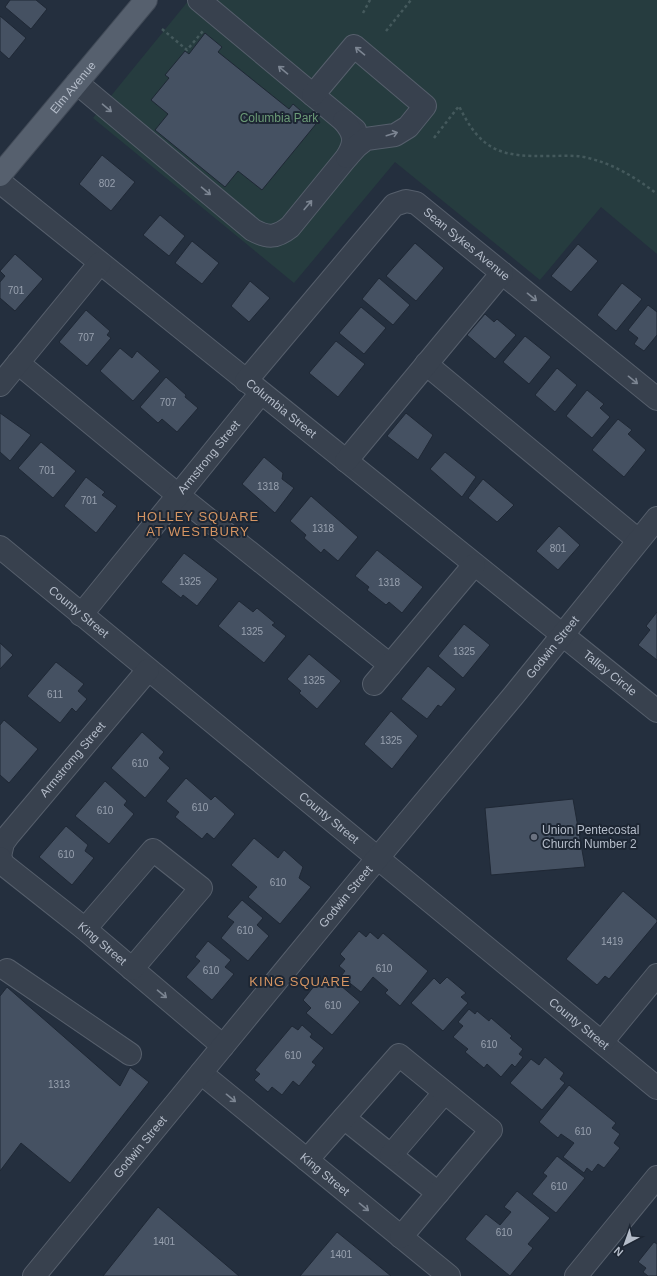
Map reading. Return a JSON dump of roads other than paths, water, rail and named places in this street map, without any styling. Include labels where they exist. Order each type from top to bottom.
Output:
[{"type":"main road","name":"Elm Avenue","points":[[0,175],[146,0]]},
{"type":"street","points":[[206,6],[366,139]]},
{"type":"street","points":[[76,83],[253,230],[262,235],[272,236],[282,233],[290,226],[357,146],[366,139],[395,135],[408,127],[425,106],[354,46],[313,95]]},
{"type":"street","points":[[344,120],[351,128],[353,138],[352,148],[347,157]]},
{"type":"street","name":"Columbia Street","points":[[0,182],[562,636]]},
{"type":"street","name":"Sean Sykes Avenue","points":[[254,387],[394,205],[406,200],[416,203],[657,399]]},
{"type":"street","points":[[0,384],[100,263]]},
{"type":"street","points":[[346,461],[502,273]]},
{"type":"street","points":[[18,363],[178,495],[390,665]]},
{"type":"street","points":[[426,364],[638,540]]},
{"type":"street","name":"Armstrong Street","points":[[82,615],[178,495],[254,387]]},
{"type":"street","name":"Godwin Street","points":[[34,1276],[562,636],[657,518]]},
{"type":"street","name":"County Street","points":[[0,547],[657,1088]]},
{"type":"street","points":[[374,684],[474,565]]},
{"type":"street","name":"Talley Circle","points":[[562,636],[657,711]]},
{"type":"street","name":"Armstromg Street","points":[[0,855],[8,836],[148,670]]},
{"type":"street","points":[[85,929],[153,850],[201,888],[132,969]]},
{"type":"street","name":"King Street","points":[[0,855],[4,865],[85,929],[223,1046]]},
{"type":"street","points":[[2,967],[130,1054]]},
{"type":"street","points":[[602,1042],[657,975]]},
{"type":"street","points":[[307,1160],[398,1055],[491,1130],[401,1237]]},
{"type":"street","name":"King Street","points":[[201,1073],[449,1276]]},
{"type":"street","points":[[391,1155],[444,1093]]},
{"type":"street","points":[[344,1118],[438,1193]]},
{"type":"street","points":[[576,1276],[657,1178]]},
{"type":"place","name":"Union Pentecostal Church Number 2","points":[[534,837]]},
{"type":"district","name":"HOLLEY SQUARE AT WESTBURY","points":[[198,524]]},
{"type":"district","name":"KING SQUARE","points":[[300,981]]},
{"type":"park label","name":"Columbia Park","points":[[279,118]]}]
